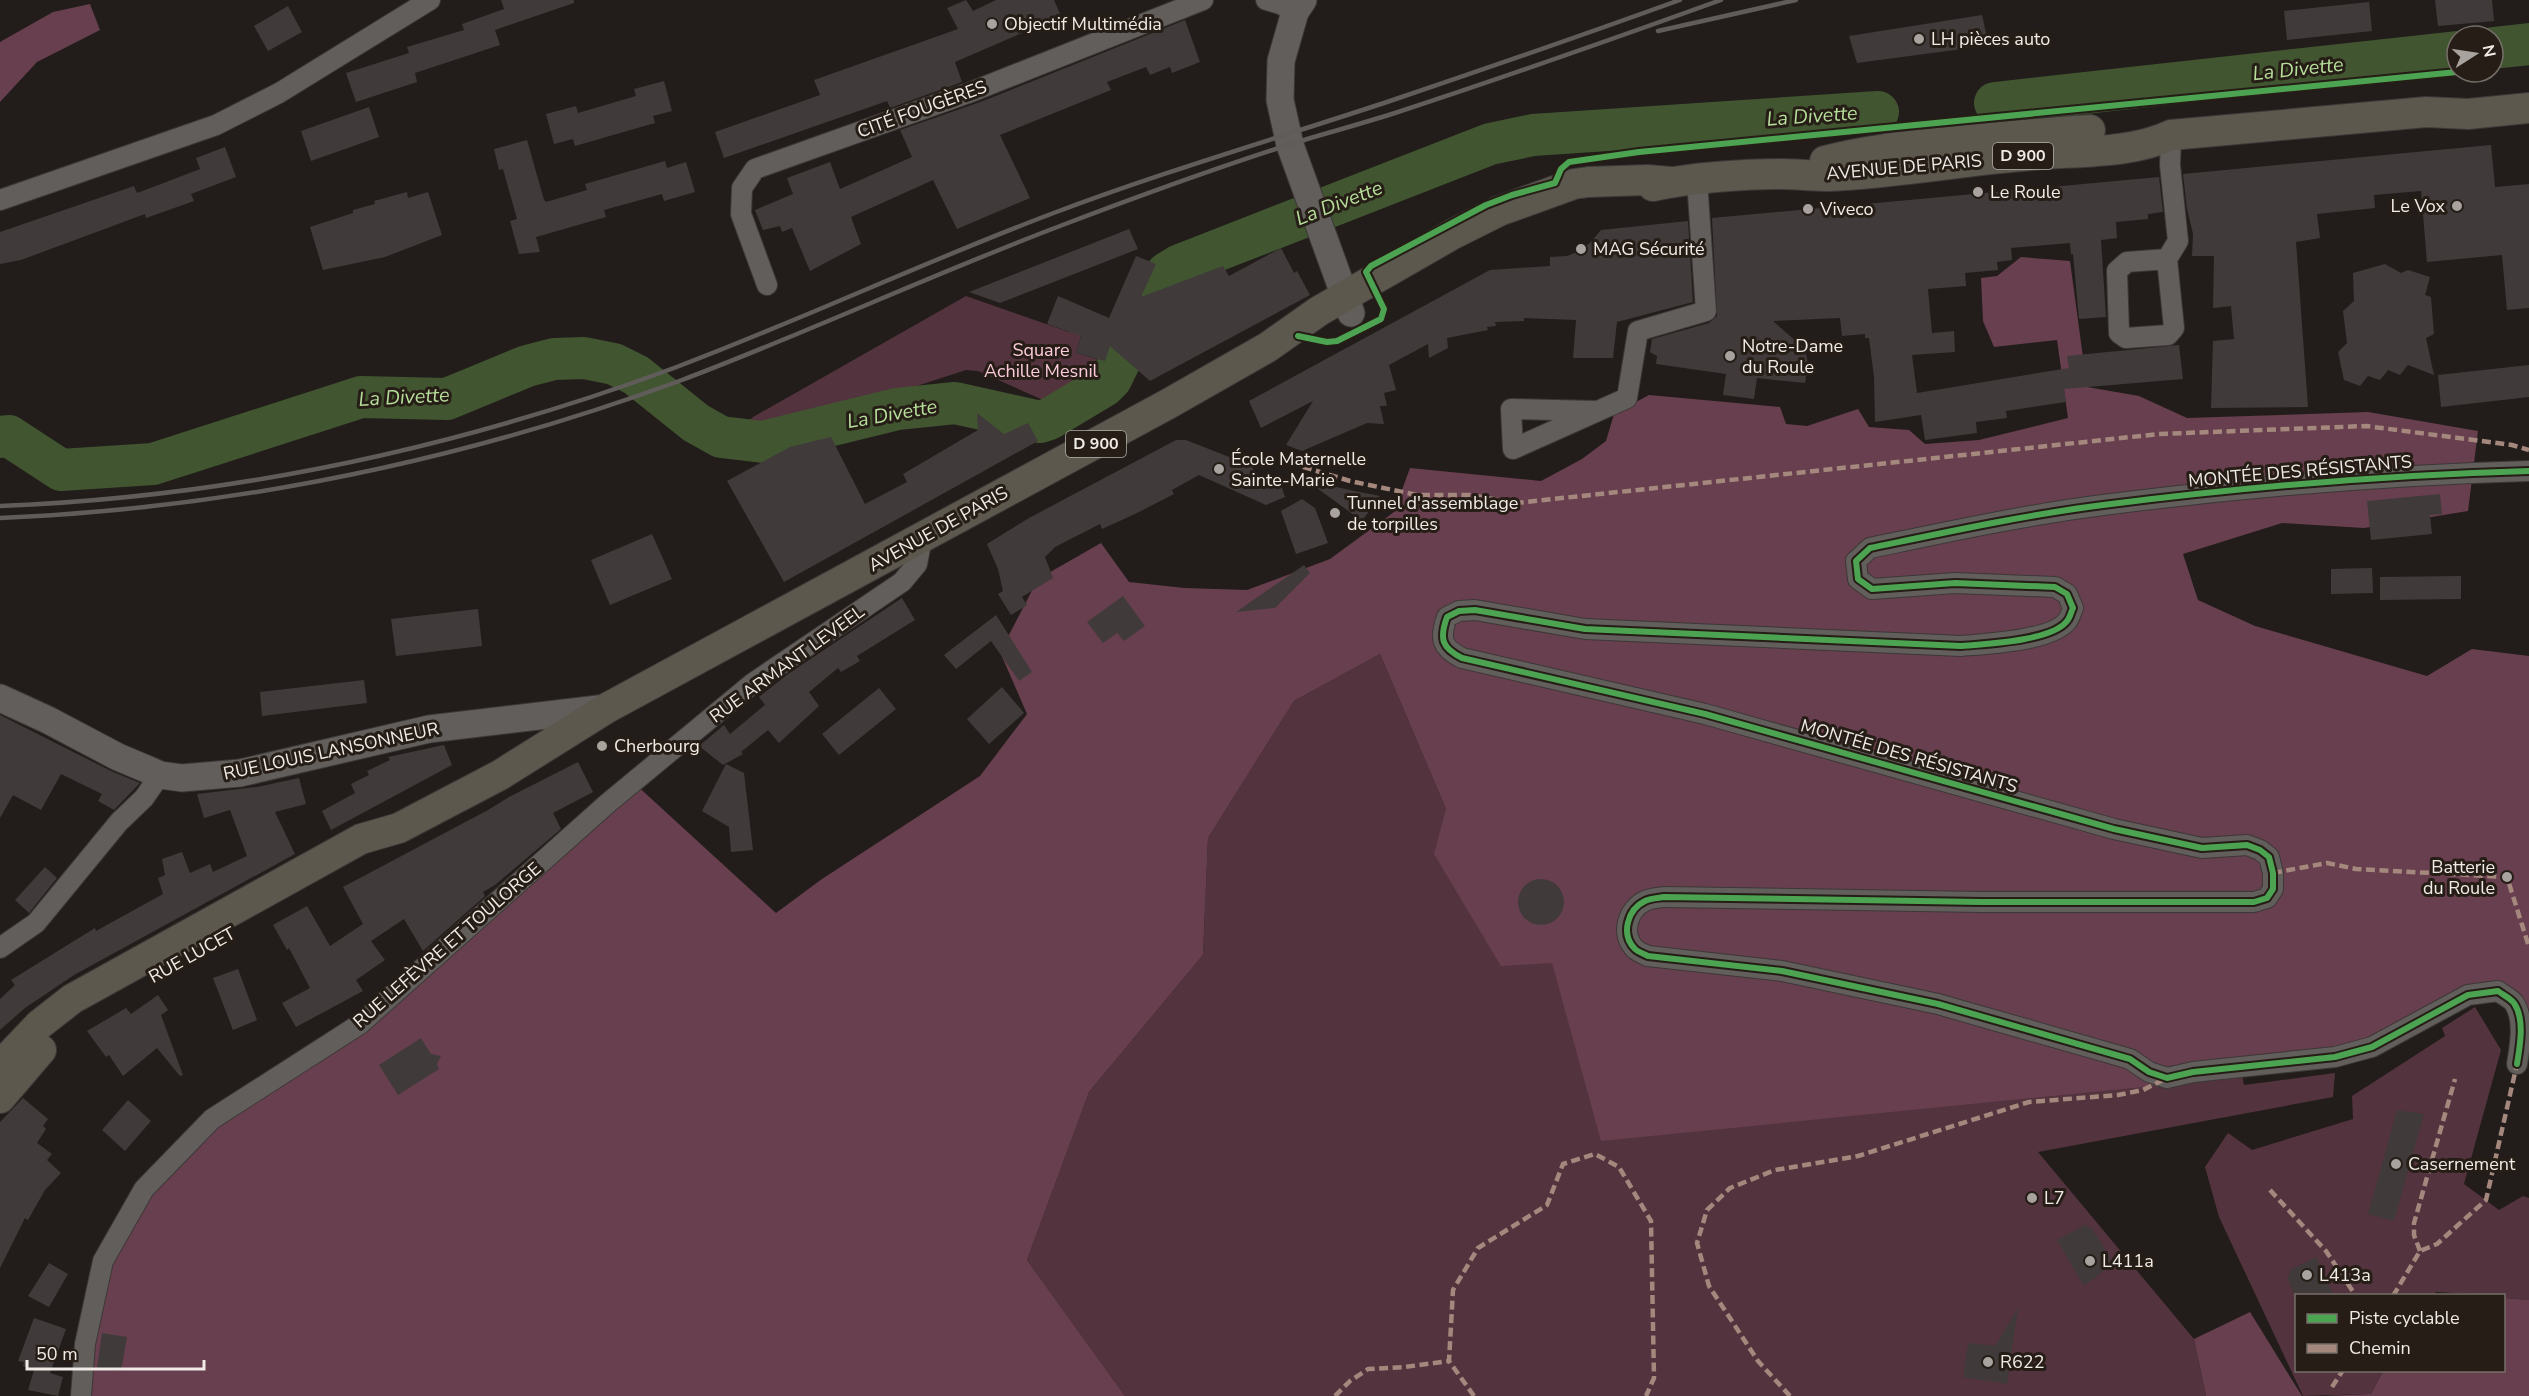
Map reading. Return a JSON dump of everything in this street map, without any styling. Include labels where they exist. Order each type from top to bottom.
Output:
[{"type":"main road","points":[[1299,6],[1281,61],[1280,100],[1290,145],[1348,305]]},
{"type":"main road","name":"AVENUE DE PARIS","points":[[2426,112],[2465,97],[2529,89]]},
{"type":"main road","name":"AVENUE DE PARIS","points":[[607,708],[1268,347],[1327,325],[1348,305],[1454,234],[1499,211],[1574,184],[1602,179],[1684,181],[1779,174],[1827,176],[1874,173],[2013,156],[2153,144],[2171,135],[2426,112],[2468,114],[2529,108]]},
{"type":"main road","name":"RUE LOUIS LANSONNEUR","points":[[0,698],[118,757],[160,775],[182,778],[240,773],[429,729],[607,708]]},
{"type":"main road","name":"RUE LUCET","points":[[0,1066],[40,1024],[72,999],[361,839],[399,828],[500,775],[607,708]]},
{"type":"main road","name":"RUE LUCET","points":[[0,1098],[38,1053],[72,1022],[363,859],[399,828]]},
{"type":"street","points":[[0,200],[216,125],[279,93],[430,0]]},
{"type":"street","name":"CITÉ FOUGÈRES","points":[[767,285],[741,214],[742,188],[755,169],[971,92],[1203,0]]},
{"type":"street","points":[[1266,0],[1299,6]]},
{"type":"street","points":[[2167,259],[2127,262],[2117,271],[2119,333],[2126,338],[2168,334],[2174,328],[2167,259],[2178,241],[2170,165],[2171,135]]},
{"type":"street","points":[[1596,411],[1627,398],[1638,331],[1706,311],[1684,181]]},
{"type":"street","name":"MONTÉE DES RÉSISTANTS","points":[[2517,1064],[2521,1043],[2520,1019],[2514,1003],[2498,991],[2468,994],[2372,1047],[2343,1055],[2193,1072],[2167,1078],[2149,1072],[2130,1059],[1938,1004],[1782,971],[1648,956],[1635,950],[1627,935],[1628,920],[1634,909],[1647,899],[1664,897],[1982,902],[2254,902],[2267,898],[2273,889],[2273,873],[2269,858],[2260,850],[2247,845],[2202,848],[2114,829],[1705,714],[1462,658],[1449,652],[1443,641],[1442,630],[1447,617],[1459,611],[1475,610],[1585,629],[1961,646],[2019,641],[2059,628],[2067,621],[2073,608],[2067,594],[2055,587],[1954,582],[1872,589],[1858,579],[1856,561],[1870,548],[1999,522],[2102,505],[2330,480],[2529,471]]},
{"type":"street","name":"RUE ARMANT LEVEEL","points":[[608,803],[753,683],[902,582],[917,564],[922,538]]},
{"type":"street","points":[[0,948],[36,923],[119,822],[144,798],[160,775]]},
{"type":"street","name":"RUE LEFÈVRE ET TOULORGE","points":[[81,1396],[85,1344],[103,1261],[144,1189],[212,1119],[360,1024],[608,803]]},
{"type":"green space","name":"Square Achille Mesnil","points":[[966,296],[1069,332],[1082,332],[1076,353],[1097,359],[1093,367],[1076,387],[1061,395],[1043,400],[978,371],[966,370],[769,434],[743,434],[736,431],[753,417]]},
{"type":"green space","points":[[1380,654],[1446,809],[2242,1075],[2244,1085],[2335,1073],[2333,1097],[2038,1152],[2194,1339],[2206,1396],[1125,1396],[1027,1260],[1089,1092],[1203,955],[1208,838],[1294,701]]},
{"type":"green space","points":[[2475,1007],[2501,1050],[2464,1184],[2499,1210],[2523,1196],[2529,1198],[2529,1300],[2505,1298],[2505,1294],[2436,1292],[2434,1294],[2295,1294],[2295,1372],[2382,1372],[2371,1394],[2303,1396],[2219,1217],[2205,1167],[2228,1133],[2252,1150],[2353,1119],[2352,1096],[2445,1036],[2442,1028]]},
{"type":"shaded area","points":[[90,4],[100,30],[37,62],[0,102],[0,42],[53,12]]},
{"type":"shaded area","points":[[2021,257],[2070,261],[2087,387],[2139,396],[2187,418],[2368,412],[2478,431],[2468,511],[2364,528],[2282,523],[2183,554],[2198,600],[2255,626],[2427,676],[2472,649],[2529,656],[2529,1046],[2514,1003],[2468,995],[2371,1057],[2193,1082],[1601,1141],[1552,963],[1501,966],[1434,854],[1446,809],[1380,654],[1294,701],[1208,838],[1203,955],[1089,1092],[1027,1260],[1125,1396],[81,1396],[103,1261],[144,1189],[212,1119],[360,1024],[633,782],[776,913],[822,879],[980,776],[1027,714],[1000,652],[1038,579],[1101,543],[1129,582],[1184,588],[1247,590],[1330,559],[1394,512],[1410,468],[1541,481],[1582,459],[1606,441],[1614,414],[1649,395],[1780,407],[1786,424],[1807,426],[1858,409],[1869,427],[1909,430],[1925,444],[1979,440],[2068,418],[2057,340],[1994,347],[1983,321],[1981,278],[1997,276]]},
{"type":"shaded area","points":[[2505,1298],[2529,1300],[2529,1396],[2323,1396],[2371,1394],[2382,1372],[2505,1372]]},
{"type":"shaded area","points":[[2250,1312],[2302,1396],[2206,1396],[2194,1339]]},
{"type":"building","points":[[501,0],[574,0],[574,3],[495,30],[500,45],[415,73],[417,82],[356,102],[346,73],[409,53],[407,47],[464,30],[462,24],[504,9]]},
{"type":"building","points":[[966,0],[973,11],[996,0],[1054,0],[1061,16],[955,62],[962,82],[890,108],[887,101],[724,158],[715,132],[820,95],[814,80],[958,29],[947,8]]},
{"type":"building","points":[[2435,0],[2492,0],[2494,21],[2438,26]]},
{"type":"building","points":[[2369,2],[2372,31],[2287,40],[2284,11]]},
{"type":"building","points":[[288,6],[302,32],[268,51],[254,26]]},
{"type":"building","points":[[1982,15],[1988,42],[1962,49],[1857,63],[1849,36]]},
{"type":"building","points":[[1185,20],[1200,62],[1172,73],[1170,67],[1150,75],[1146,67],[1107,82],[1111,90],[1000,135],[1030,198],[957,229],[933,180],[851,217],[861,244],[810,271],[792,228],[782,232],[780,226],[763,230],[755,210],[793,194],[787,178],[830,162],[840,189],[912,157],[900,130],[983,101]]},
{"type":"building","points":[[664,81],[672,111],[653,116],[655,123],[575,146],[573,139],[554,144],[546,114],[576,106],[578,113],[636,96],[634,89]]},
{"type":"building","points":[[369,107],[379,137],[311,161],[301,131]]},
{"type":"building","points":[[527,140],[546,202],[587,190],[585,184],[665,161],[667,168],[686,162],[695,192],[664,201],[662,194],[604,210],[606,217],[536,237],[540,252],[519,254],[510,221],[517,219],[503,169],[499,170],[494,149]]},
{"type":"building","points":[[2491,145],[2495,187],[2529,184],[2529,308],[2507,310],[2502,255],[2427,262],[2421,191],[2374,195],[2375,208],[2317,214],[2320,238],[2296,242],[2308,407],[2211,408],[2213,341],[2234,339],[2231,306],[2213,308],[2214,256],[2192,256],[2193,234],[2187,209],[2183,174]]},
{"type":"building","points":[[225,147],[236,177],[191,194],[194,201],[146,218],[145,214],[21,260],[0,264],[0,232],[134,186],[137,193],[161,184],[200,169],[196,158]]},
{"type":"building","points":[[2159,177],[2163,212],[2148,214],[2148,219],[2116,222],[2117,238],[2101,240],[2106,317],[2079,319],[2070,243],[2011,248],[2012,260],[1997,262],[1998,270],[1965,273],[1966,286],[1928,289],[1932,333],[1954,331],[1955,352],[1912,355],[1917,393],[2069,368],[2067,356],[2179,345],[2183,379],[2064,389],[2066,402],[2006,411],[2007,418],[1976,422],[1977,433],[1925,440],[1921,415],[1875,422],[1874,377],[1869,338],[1865,338],[1865,334],[1842,336],[1840,318],[1773,321],[1805,349],[1808,364],[1805,383],[1757,378],[1754,399],[1723,395],[1726,374],[1656,364],[1657,356],[1650,352],[1652,339],[1709,323],[1717,316],[1712,218]]},
{"type":"building","points":[[407,192],[408,198],[428,192],[442,235],[385,257],[323,270],[310,227],[353,213],[353,210],[375,204],[374,201]]},
{"type":"building","points":[[1688,221],[1693,302],[1617,322],[1613,358],[1573,358],[1576,320],[1524,318],[1524,321],[1495,322],[1496,326],[1487,327],[1488,330],[1447,338],[1448,348],[1429,358],[1428,344],[1389,365],[1396,390],[1384,393],[1387,406],[1380,406],[1384,424],[1367,423],[1302,451],[1286,445],[1313,401],[1261,428],[1249,401],[1490,270],[1550,266],[1550,257],[1567,256],[1577,252],[1590,243],[1601,230]]},
{"type":"building","points":[[1129,229],[1138,249],[1000,303],[969,292]]},
{"type":"building","points":[[1281,248],[1294,273],[1297,271],[1310,295],[1150,381],[1110,346],[1105,361],[1076,353],[1081,336],[1047,324],[1058,296],[1109,318],[1136,256],[1156,264],[1141,297],[1223,266],[1229,276]]},
{"type":"building","points":[[2385,264],[2401,273],[2408,270],[2430,277],[2425,295],[2431,297],[2434,334],[2426,338],[2434,375],[2408,365],[2400,375],[2388,370],[2380,380],[2368,376],[2360,386],[2344,380],[2338,352],[2347,343],[2343,311],[2354,301],[2353,273]]},
{"type":"building","points":[[2529,365],[2529,397],[2441,407],[2438,375]]},
{"type":"building","points":[[977,413],[1004,434],[1028,423],[1038,441],[784,582],[727,481],[790,447],[831,437],[865,504],[907,482],[903,474],[978,430]]},
{"type":"building","points":[[1176,440],[1186,440],[1252,466],[1259,484],[1278,477],[1285,497],[1266,505],[1199,475],[1172,490],[1174,494],[1135,514],[1102,529],[1100,524],[1055,547],[1045,557],[1053,578],[1022,597],[1027,605],[1011,615],[998,594],[1003,591],[998,569],[987,544],[1029,518]]},
{"type":"building","points":[[1306,480],[1354,491],[1380,496],[1362,521]]},
{"type":"building","points":[[2440,494],[2442,514],[2430,515],[2432,534],[2371,540],[2367,501]]},
{"type":"building","points":[[1302,499],[1315,508],[1328,543],[1296,554],[1281,511]]},
{"type":"building","points":[[652,534],[672,579],[610,605],[591,560]]},
{"type":"building","points":[[1304,565],[1310,573],[1275,608],[1236,612]]},
{"type":"building","points":[[2372,568],[2373,593],[2331,594],[2331,569]]},
{"type":"building","points":[[2461,576],[2461,599],[2380,600],[2380,577]]},
{"type":"building","points":[[1123,596],[1145,626],[1124,641],[1117,633],[1103,643],[1087,622]]},
{"type":"building","points":[[902,598],[915,620],[857,656],[860,661],[841,672],[838,668],[809,692],[819,706],[779,743],[768,730],[741,752],[743,754],[723,765],[699,746],[724,725],[730,734],[765,705],[759,697],[788,674]]},
{"type":"building","points":[[478,609],[482,646],[396,656],[391,619]]},
{"type":"building","points":[[996,615],[1032,672],[1019,681],[991,641],[956,669],[944,655]]},
{"type":"building","points":[[364,680],[367,703],[262,716],[260,692]]},
{"type":"building","points":[[1002,687],[1024,713],[989,744],[967,719]]},
{"type":"building","points":[[879,688],[896,709],[839,755],[822,734]]},
{"type":"building","points":[[0,715],[111,771],[140,783],[114,810],[98,801],[102,794],[61,774],[41,810],[13,795],[0,818]]},
{"type":"building","points":[[444,745],[452,765],[331,830],[322,811],[355,793],[351,784],[369,775],[367,771],[390,760],[388,757]]},
{"type":"building","points":[[578,762],[593,792],[553,813],[561,829],[495,885],[483,892],[485,896],[423,951],[404,919],[371,941],[385,960],[356,980],[363,991],[296,1027],[282,1003],[310,988],[289,948],[287,950],[273,925],[307,906],[330,946],[363,924],[343,887]]},
{"type":"building","points":[[726,764],[744,773],[753,850],[731,852],[729,827],[702,811]]},
{"type":"building","points":[[299,778],[306,804],[275,812],[295,854],[74,975],[25,1008],[0,1030],[0,999],[15,985],[11,980],[95,928],[96,931],[163,894],[158,878],[165,875],[162,859],[182,852],[190,873],[210,864],[213,872],[247,856],[230,810],[204,818],[197,794],[257,787]]},
{"type":"building","points":[[45,867],[57,878],[29,913],[15,900]]},
{"type":"building","points":[[1541,879],[1557,886],[1564,902],[1557,918],[1541,925],[1525,918],[1518,902],[1525,886]]},
{"type":"building","points":[[238,969],[257,1020],[233,1030],[213,978]]},
{"type":"building","points":[[158,995],[168,1010],[161,1015],[183,1075],[180,1076],[157,1048],[123,1076],[109,1055],[106,1057],[87,1031],[126,1008],[131,1014]]},
{"type":"building","points":[[421,1038],[431,1054],[441,1056],[437,1064],[439,1069],[398,1095],[379,1065]]},
{"type":"building","points":[[23,1098],[48,1119],[43,1126],[46,1129],[37,1143],[52,1154],[47,1160],[61,1173],[45,1190],[28,1220],[25,1218],[0,1268],[0,1122]]},
{"type":"building","points":[[128,1100],[151,1121],[125,1151],[102,1130]]},
{"type":"building","name":"Casernement","points":[[2397,1110],[2424,1114],[2394,1221],[2368,1214]]},
{"type":"building","name":"L411a","points":[[2085,1225],[2093,1230],[2110,1257],[2111,1265],[2084,1286],[2057,1240]]},
{"type":"building","name":"L413a","points":[[2316,1257],[2333,1294],[2295,1294],[2295,1296],[2288,1279],[2290,1270]]},
{"type":"building","points":[[49,1263],[68,1274],[49,1307],[28,1296]]},
{"type":"building","name":"R622","points":[[2018,1308],[2007,1384],[1963,1377],[1968,1343],[1995,1346]]},
{"type":"building","points":[[34,1318],[66,1329],[50,1373],[63,1377],[58,1396],[28,1390],[34,1370],[23,1366],[24,1362],[18,1361]]},
{"type":"building","points":[[102,1333],[127,1337],[121,1371],[97,1368]]},
{"type":"waterway","name":"La Divette","points":[[2505,47],[2529,44]]},
{"type":"waterway","name":"La Divette","points":[[1995,103],[2445,53]]},
{"type":"waterway","name":"La Divette","points":[[0,437],[9,436],[61,470],[153,464],[361,397],[447,399],[527,366],[554,359],[584,358],[614,364],[636,375],[696,423],[721,437],[763,442],[897,409],[955,403],[1040,422],[1104,386],[1111,379],[1157,285],[1167,273],[1180,265],[1490,144],[1533,135],[1878,112]]},
{"type":"railway","points":[[0,506],[87,501],[258,480],[426,445],[509,422],[592,397],[674,368],[1004,232],[1093,199],[1424,90],[1680,0]]},
{"type":"railway","points":[[0,518],[87,513],[174,504],[261,491],[346,476],[431,457],[516,434],[599,409],[682,380],[1013,244],[1233,163],[1477,86],[1721,0]]},
{"type":"railway","points":[[1658,31],[1796,0]]},
{"type":"marked path","points":[[1290,463],[1350,481],[1417,495],[1470,495],[1516,503],[2159,434],[2366,426],[2512,445],[2529,450]]},
{"type":"marked path","points":[[2273,873],[2327,863],[2356,869],[2507,877],[2529,947]]},
{"type":"marked path","points":[[2394,1294],[2420,1251],[2437,1244],[2486,1200],[2517,1064]]},
{"type":"marked path","points":[[1790,1396],[1758,1361],[1709,1286],[1697,1243],[1707,1210],[1730,1188],[1775,1170],[1858,1156],[2029,1102],[2118,1095],[2143,1090],[2167,1078]]},
{"type":"marked path","points":[[2420,1251],[2414,1235],[2414,1223],[2455,1079]]},
{"type":"marked path","points":[[1474,1396],[1449,1361],[1453,1290],[1478,1248],[1547,1205],[1563,1164],[1595,1154],[1619,1167],[1651,1221],[1654,1378],[1646,1396]]},
{"type":"marked path","points":[[2270,1190],[2326,1251],[2355,1294]]},
{"type":"marked path","points":[[1335,1396],[1350,1381],[1368,1369],[1449,1361]]},
{"type":"marked path","points":[[2332,1387],[2342,1372]]},
{"type":"cycle path","points":[[1298,336],[1327,342],[1337,341],[1381,319],[1384,309],[1366,272],[1371,266],[1486,205],[1555,183],[1561,169],[1569,162],[1639,152],[2445,73]]},
{"type":"cycle path","points":[[2517,1064],[2521,1033],[2520,1017],[2514,1003],[2498,991],[2468,995],[2372,1047],[2335,1057],[2193,1072],[2167,1078],[2149,1072],[2130,1059],[1938,1004],[1782,971],[1648,956],[1636,950],[1630,943],[1628,922],[1639,905],[1647,900],[1664,897],[1981,902],[2254,902],[2267,898],[2273,889],[2273,873],[2269,857],[2260,850],[2247,845],[2202,848],[2114,829],[1705,714],[1462,658],[1446,646],[1443,631],[1447,617],[1459,611],[1475,610],[1585,629],[1961,646],[2017,640],[2047,633],[2059,628],[2067,621],[2073,608],[2067,594],[2055,587],[1955,583],[1872,589],[1858,579],[1856,561],[1870,548],[2015,519],[2103,505],[2315,483],[2422,475],[2529,471]]},
{"type":"place","name":"Objectif Multimédia","points":[[992,24]]},
{"type":"place","name":"LH pièces auto","points":[[1919,39]]},
{"type":"place","name":"Le Roule","points":[[1978,192]]},
{"type":"place","name":"Le Vox","points":[[2457,206]]},
{"type":"place","name":"Viveco","points":[[1808,209]]},
{"type":"place","name":"MAG Sécurité","points":[[1581,249]]},
{"type":"place","name":"Notre-Dame du Roule","points":[[1730,356]]},
{"type":"place","name":"École Maternelle Sainte-Marie","points":[[1219,469]]},
{"type":"place","name":"Tunnel d'assemblage de torpilles","points":[[1335,513]]},
{"type":"place","name":"Cherbourg","points":[[602,746]]},
{"type":"place","name":"Batterie du Roule","points":[[2507,877]]},
{"type":"place","name":"Casernement","points":[[2396,1164]]},
{"type":"place","name":"L7","points":[[2032,1198]]},
{"type":"place","name":"L411a","points":[[2090,1261]]},
{"type":"place","name":"L413a","points":[[2307,1275]]},
{"type":"place","name":"R622","points":[[1988,1362]]}]
